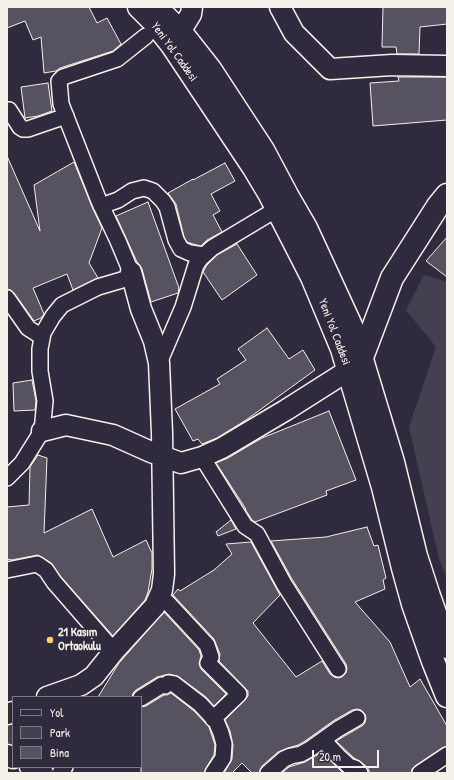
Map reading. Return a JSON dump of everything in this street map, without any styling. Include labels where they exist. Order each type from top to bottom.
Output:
[{"type":"main road","name":"Yeni Yol Caddesi","points":[[140,7],[152,20],[176,38],[210,70],[263,150],[306,228],[353,330],[355,365],[403,568],[413,604],[447,696]]},
{"type":"main road","name":"Yeni Yol Caddesi","points":[[157,7],[277,209],[312,277],[342,349],[355,365],[393,462],[416,556],[447,646]]},
{"type":"main road","points":[[355,365],[392,278],[438,206],[447,195]]},
{"type":"street","points":[[176,38],[191,14],[192,7]]},
{"type":"street","points":[[280,7],[294,33],[330,69],[392,65],[447,66]]},
{"type":"street","points":[[50,696],[81,685],[94,676],[114,651],[155,606],[162,590],[164,574],[161,456],[162,433],[159,362],[154,341],[141,309],[132,274],[101,206],[82,159],[61,104],[60,92],[60,81],[63,77],[117,59],[146,36]]},
{"type":"street","points":[[7,110],[9,110],[20,127],[23,129],[28,129],[66,116]]},
{"type":"street","points":[[101,206],[118,200],[132,191],[144,188],[153,191],[167,207],[176,240],[181,249],[190,253],[204,255]]},
{"type":"street","points":[[159,362],[183,307],[196,265],[212,248],[277,209]]},
{"type":"street","points":[[7,478],[22,463],[42,431],[45,401],[40,371],[40,349],[43,333],[53,316],[62,305],[98,287],[132,274]]},
{"type":"street","points":[[7,298],[28,328],[42,337]]},
{"type":"street","points":[[42,431],[66,425],[113,435],[151,452],[181,463],[202,457],[222,448],[286,410],[355,365]]},
{"type":"street","points":[[202,457],[245,526],[257,534],[284,584],[338,669]]},
{"type":"street","points":[[7,570],[37,564],[46,570],[54,582],[114,651]]},
{"type":"street","points":[[159,595],[207,645],[211,657],[208,662],[239,694],[213,719]]},
{"type":"street","points":[[142,697],[162,685],[174,684],[200,704],[216,721],[224,744],[223,758],[213,773]]},
{"type":"street","points":[[268,773],[284,759],[310,749],[357,718]]},
{"type":"street","points":[[323,740],[349,766],[355,768],[360,773]]},
{"type":"street","points":[[420,773],[447,755]]},
{"type":"street","points":[[32,768],[43,773]]},
{"type":"green space","points":[[424,275],[447,282],[447,579],[439,559],[409,427],[436,347],[406,310]]},
{"type":"green space","points":[[12,724],[12,746],[7,743],[7,727]]},
{"type":"building","points":[[7,7],[89,7],[97,23],[107,18],[121,44],[113,51],[60,68],[56,71],[44,73],[41,37],[33,40],[25,21],[7,28]]},
{"type":"building","points":[[383,7],[447,7],[447,24],[420,27],[419,54],[397,54],[396,47],[382,47]]},
{"type":"building","points":[[398,77],[447,77],[447,120],[373,126],[370,83],[399,81]]},
{"type":"building","points":[[48,83],[52,111],[38,116],[25,118],[21,87]]},
{"type":"building","points":[[7,156],[40,231],[34,185],[74,162],[102,228],[89,263],[98,278],[73,290],[67,274],[33,288],[44,314],[41,318],[34,321],[14,293],[7,289]]},
{"type":"building","points":[[225,163],[235,181],[211,194],[220,211],[213,215],[222,232],[207,240],[201,246],[187,242],[184,237],[176,204],[168,193]]},
{"type":"building","points":[[148,202],[179,288],[178,293],[151,302],[142,269],[137,262],[116,216]]},
{"type":"building","points":[[447,237],[447,277],[426,261]]},
{"type":"building","points":[[237,244],[257,275],[222,300],[203,272],[207,265],[217,255]]},
{"type":"building","points":[[267,328],[289,359],[303,350],[315,370],[246,420],[217,438],[202,444],[198,439],[193,441],[175,409],[220,384],[217,379],[246,360],[238,349]]},
{"type":"building","points":[[32,380],[36,401],[35,410],[14,411],[13,383]]},
{"type":"building","points":[[329,411],[356,480],[326,491],[327,495],[255,522],[252,520],[216,463],[228,458],[262,438]]},
{"type":"building","points":[[38,455],[47,458],[44,533],[92,509],[113,557],[146,540],[152,553],[152,569],[145,600],[113,636],[61,577],[51,563],[38,555],[12,560],[7,559],[7,507],[29,505],[30,467]]},
{"type":"building","points":[[231,520],[236,529],[218,536],[216,532]]},
{"type":"building","points":[[367,527],[374,546],[378,545],[386,578],[383,580],[385,589],[355,602],[390,642],[410,687],[420,679],[447,726],[447,746],[415,766],[411,773],[369,773],[367,767],[354,758],[336,741],[365,723],[365,714],[361,710],[357,709],[352,710],[333,721],[298,745],[278,752],[262,766],[259,773],[252,773],[242,763],[232,773],[224,773],[232,759],[233,745],[230,731],[225,720],[245,700],[248,696],[248,691],[219,661],[220,654],[214,639],[173,595],[178,589],[180,591],[214,570],[232,554],[226,544],[251,542],[280,595],[253,623],[296,677],[322,661],[330,674],[338,678],[342,677],[346,673],[346,664],[292,579],[271,541],[326,537]]},
{"type":"building","points":[[164,612],[199,650],[201,656],[199,664],[201,669],[226,694],[214,706],[206,697],[179,677],[169,674],[157,677],[136,690],[132,696],[99,696],[119,663]]},
{"type":"building","points":[[171,693],[194,711],[209,727],[215,745],[214,755],[204,773],[141,773],[142,707],[164,695]]},
{"type":"building","points":[[322,752],[343,773],[282,773],[289,767],[305,762]]},
{"type":"place","name":"21 Kasım Ortaokulu","points":[[50,640]]}]
